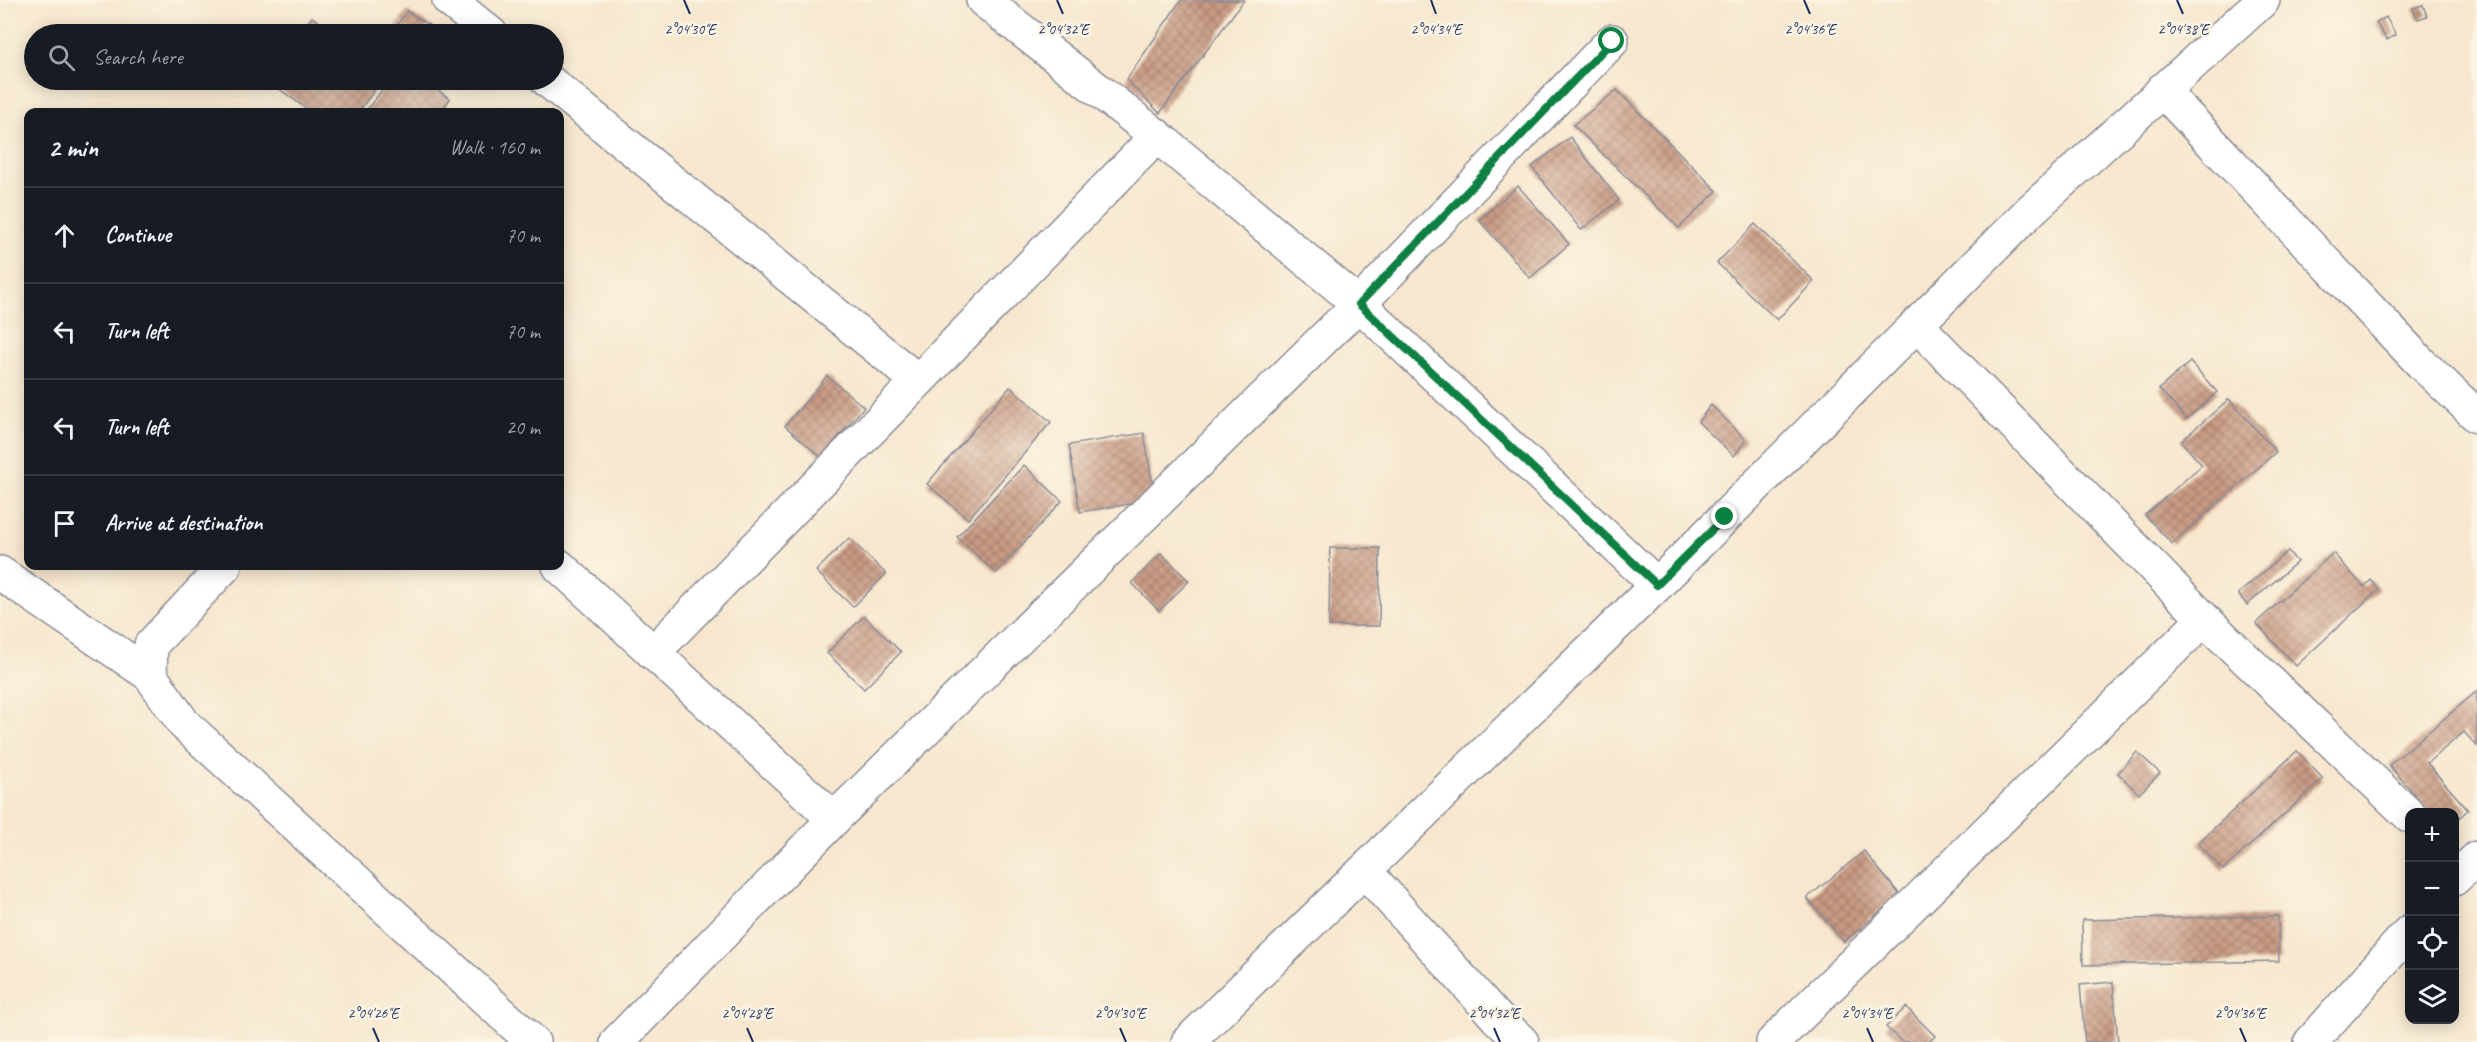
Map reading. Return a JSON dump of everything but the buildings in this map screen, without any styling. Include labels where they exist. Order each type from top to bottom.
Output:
[{"type":"street","points":[[449,0],[479,24]]},
{"type":"street","points":[[983,0],[1157,136],[1359,304],[1657,585]]},
{"type":"street","points":[[1188,1042],[1657,585],[2031,210],[2263,0]]},
{"type":"street","points":[[617,1042],[834,819],[1359,304],[1612,41]]},
{"type":"street","points":[[559,90],[918,381]]},
{"type":"street","points":[[2162,90],[2421,363],[2477,416]]},
{"type":"street","points":[[653,652],[1157,136]]},
{"type":"street","points":[[1917,325],[2204,619],[2405,812]]},
{"type":"street","points":[[150,675],[151,645],[221,570]]},
{"type":"street","points":[[563,570],[834,819]]},
{"type":"street","points":[[0,573],[150,675],[184,724],[533,1042]]},
{"type":"street","points":[[1773,1042],[2204,619]]},
{"type":"street","points":[[1365,871],[1498,1019],[1522,1042]]},
{"type":"street","points":[[2311,1042],[2405,935]]},
{"type":"route","points":[[1612,41],[1359,304],[1657,585],[1725,517]]}]
